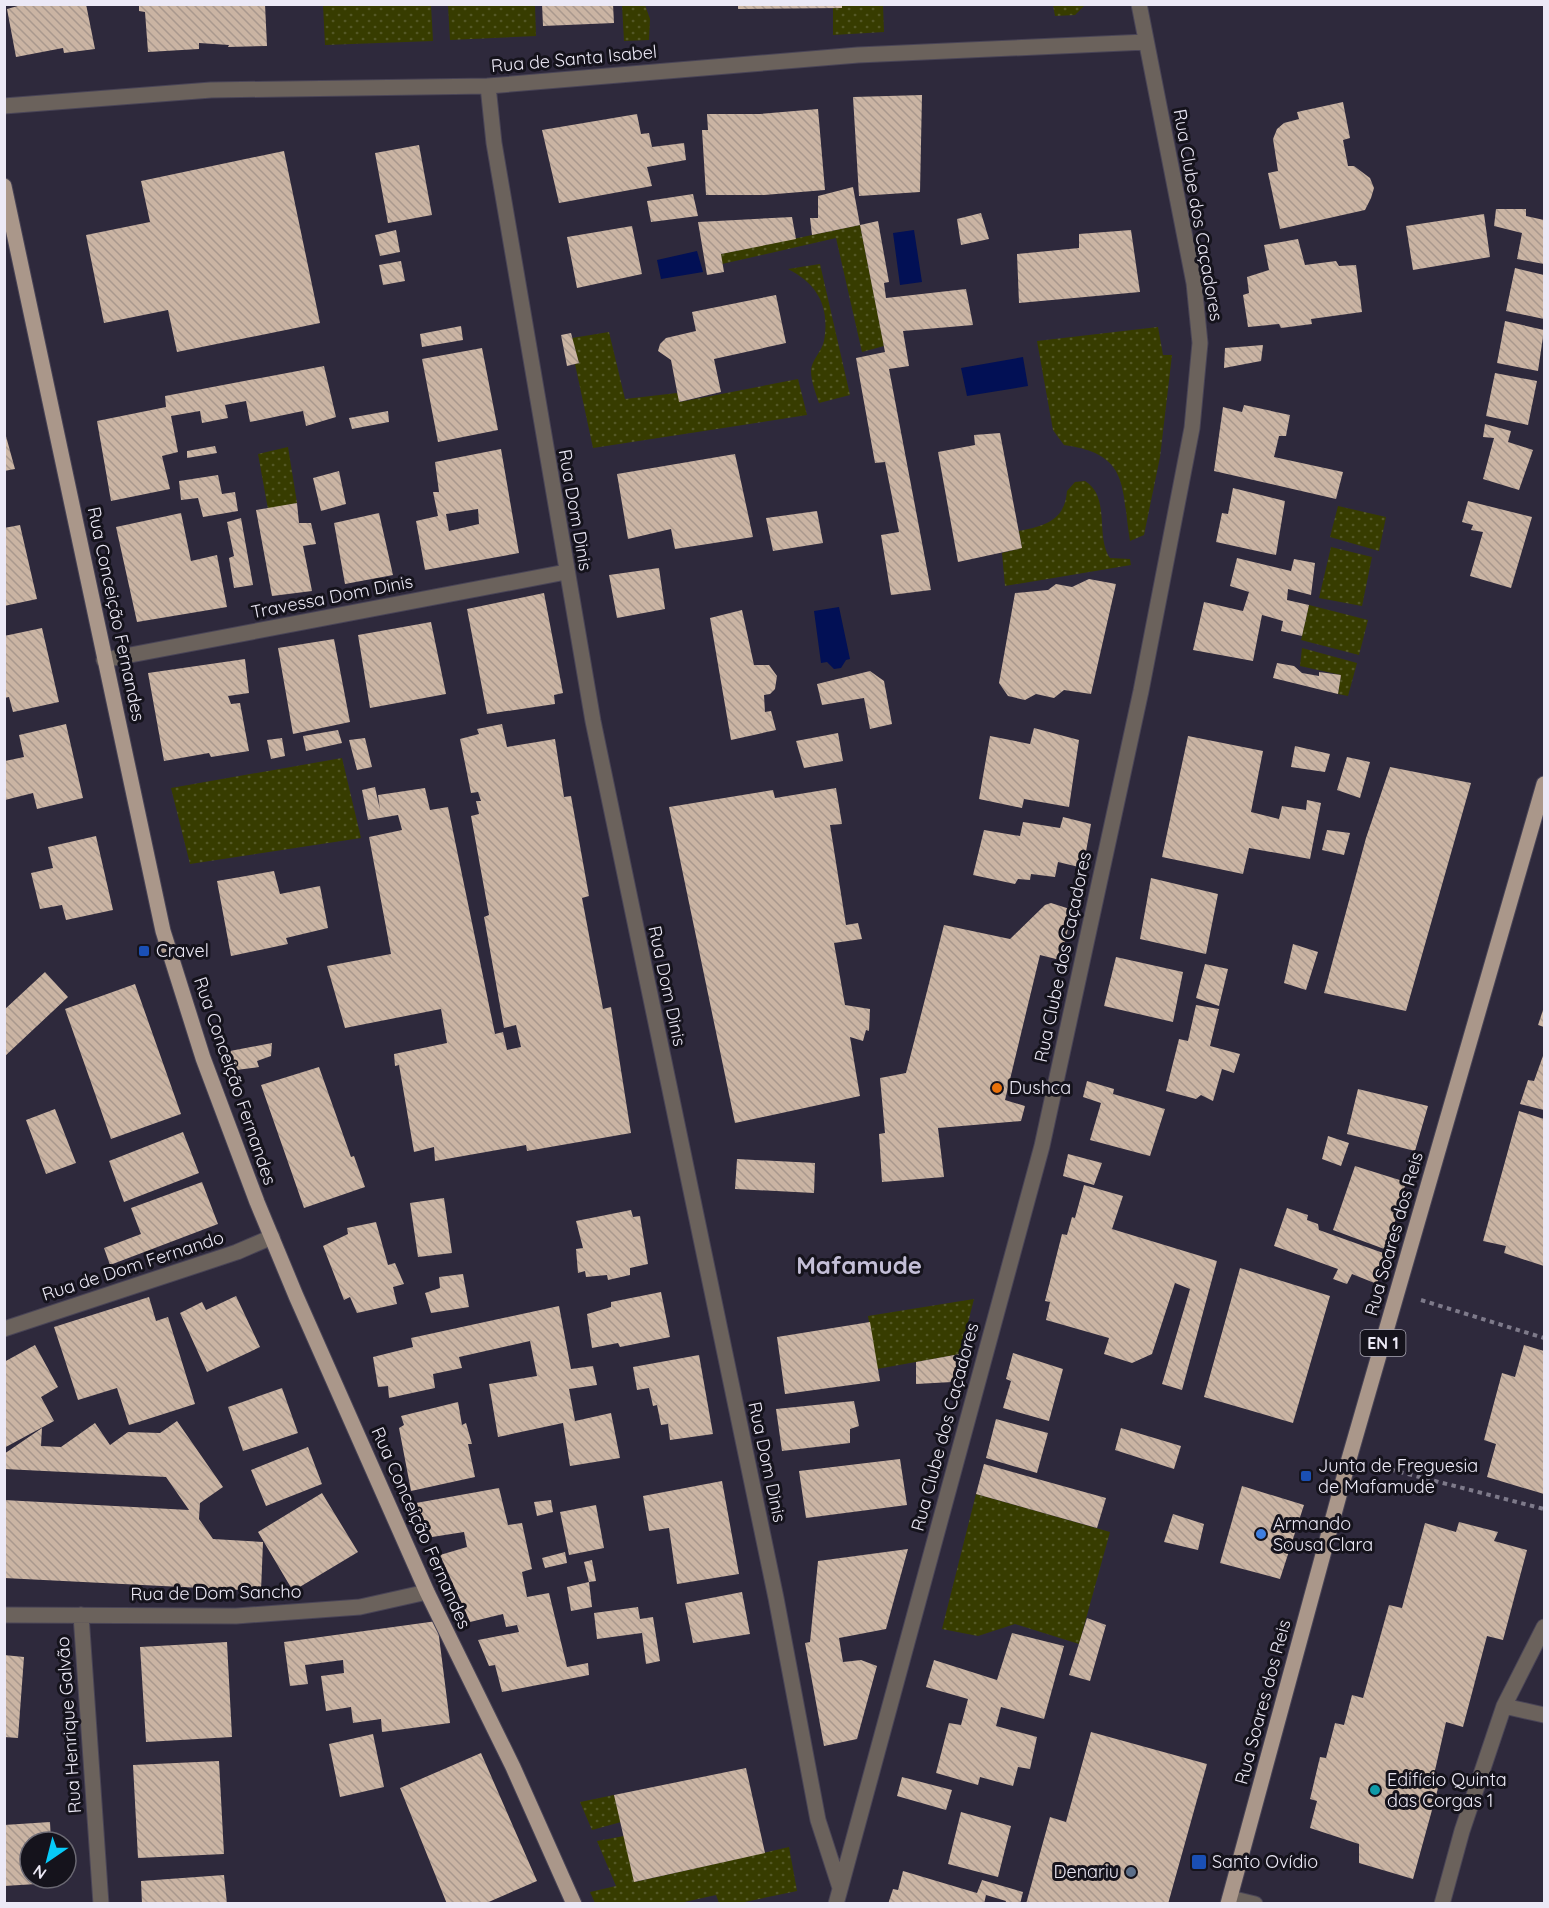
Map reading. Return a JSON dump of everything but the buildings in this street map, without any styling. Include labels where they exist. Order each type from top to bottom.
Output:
[{"type":"main road","name":"Rua Conceição Fernandes","points":[[4,186],[163,931],[203,1059],[272,1237],[427,1592],[513,1767],[574,1904]]},
{"type":"main road","name":"Rua Soares dos Reis","points":[[1229,1901],[1349,1459],[1545,784]]},
{"type":"street","name":"Rua Clube dos Caçadores","points":[[838,1896],[1042,1146],[1141,691],[1192,428],[1200,343],[1194,283],[1139,4]]},
{"type":"street","name":"Rua de Santa Isabel","points":[[4,106],[211,90],[488,86],[858,55],[1146,42]]},
{"type":"street","name":"Rua Dom Dinis","points":[[488,86],[494,143],[592,721],[774,1586],[819,1820],[838,1896]]},
{"type":"street","name":"Travessa Dom Dinis","points":[[104,660],[566,572]]},
{"type":"street","name":"Rua de Dom Fernando","points":[[4,1329],[237,1252],[272,1237]]},
{"type":"street","name":"Rua de Dom Sancho","points":[[4,1615],[236,1616],[360,1607],[427,1592]]},
{"type":"street","name":"Rua Henrique Galvão","points":[[81,1615],[101,1904]]},
{"type":"street","points":[[1442,1904],[1462,1831],[1504,1706],[1545,1627]]},
{"type":"street","points":[[1504,1706],[1545,1715]]},
{"type":"street","points":[[1229,1901],[1255,1904]]},
{"type":"path","points":[[1398,1292],[1545,1338]]},
{"type":"path","points":[[1349,1459],[1545,1509]]},
{"type":"green space","points":[[1053,4],[1085,5],[1075,15],[1055,16]]},
{"type":"green space","points":[[323,5],[431,5],[433,41],[325,45]]},
{"type":"green space","points":[[448,5],[535,5],[536,36],[450,40]]},
{"type":"green space","points":[[622,5],[645,5],[650,19],[649,40],[624,41]]},
{"type":"green space","points":[[842,5],[883,5],[884,32],[833,35],[833,8],[842,8]]},
{"type":"green space","points":[[860,225],[884,346],[862,352],[836,238],[722,264],[721,254]]},
{"type":"green space","points":[[820,264],[850,395],[819,403],[811,371],[824,341],[823,307],[814,289],[788,269]]},
{"type":"green space","points":[[1158,327],[1163,355],[1172,355],[1160,457],[1144,535],[1130,541],[1123,489],[1112,465],[1101,456],[1085,449],[1064,445],[1053,430],[1037,341]]},
{"type":"green space","points":[[609,332],[625,399],[677,393],[680,402],[798,379],[807,415],[593,448],[575,364],[579,363],[572,338]]},
{"type":"green space","points":[[288,447],[297,503],[268,509],[258,454]]},
{"type":"green space","points":[[1085,481],[1098,497],[1103,539],[1110,558],[1130,559],[1131,565],[1005,586],[1002,553],[1022,548],[1019,531],[1045,524],[1058,516],[1067,491],[1075,482]]},
{"type":"green space","points":[[1338,506],[1386,517],[1379,551],[1330,537]]},
{"type":"green space","points":[[1331,547],[1372,557],[1362,606],[1319,598]]},
{"type":"green space","points":[[1309,605],[1368,620],[1359,655],[1301,640]]},
{"type":"green space","points":[[1302,648],[1357,663],[1348,696],[1338,694],[1341,675],[1300,666]]},
{"type":"green space","points":[[342,758],[361,838],[190,864],[171,788]]},
{"type":"green space","points":[[974,1299],[960,1354],[877,1369],[868,1316]]},
{"type":"green space","points":[[976,1494],[1110,1532],[1079,1644],[1015,1624],[978,1636],[942,1629]]},
{"type":"green space","points":[[614,1795],[621,1822],[592,1830],[580,1802]]},
{"type":"green space","points":[[624,1836],[635,1882],[789,1847],[797,1891],[735,1904],[719,1903],[716,1895],[680,1903],[595,1903],[590,1892],[616,1886],[597,1841]]},
{"type":"shaded area","points":[[914,230],[922,282],[900,285],[893,233]]},
{"type":"shaded area","points":[[697,251],[703,272],[661,279],[657,260]]},
{"type":"shaded area","points":[[1023,357],[1028,386],[967,396],[961,368]]},
{"type":"shaded area","points":[[839,607],[850,659],[846,660],[841,668],[834,669],[827,662],[821,663],[814,611]]},
{"type":"place","name":"Cravel","points":[[144,951]]},
{"type":"place","name":"Dushca","points":[[997,1088]]},
{"type":"place","name":"Junta de Freguesia de Mafamude","points":[[1306,1476]]},
{"type":"place","name":"Armando Sousa Clara","points":[[1261,1534]]},
{"type":"place","name":"Edifício Quinta das Corgas 1","points":[[1375,1790]]},
{"type":"place","name":"Santo Ovídio","points":[[1199,1862]]},
{"type":"place","name":"Denariu","points":[[1131,1872]]},
{"type":"district","name":"Mafamude","points":[[859,1266]]}]
